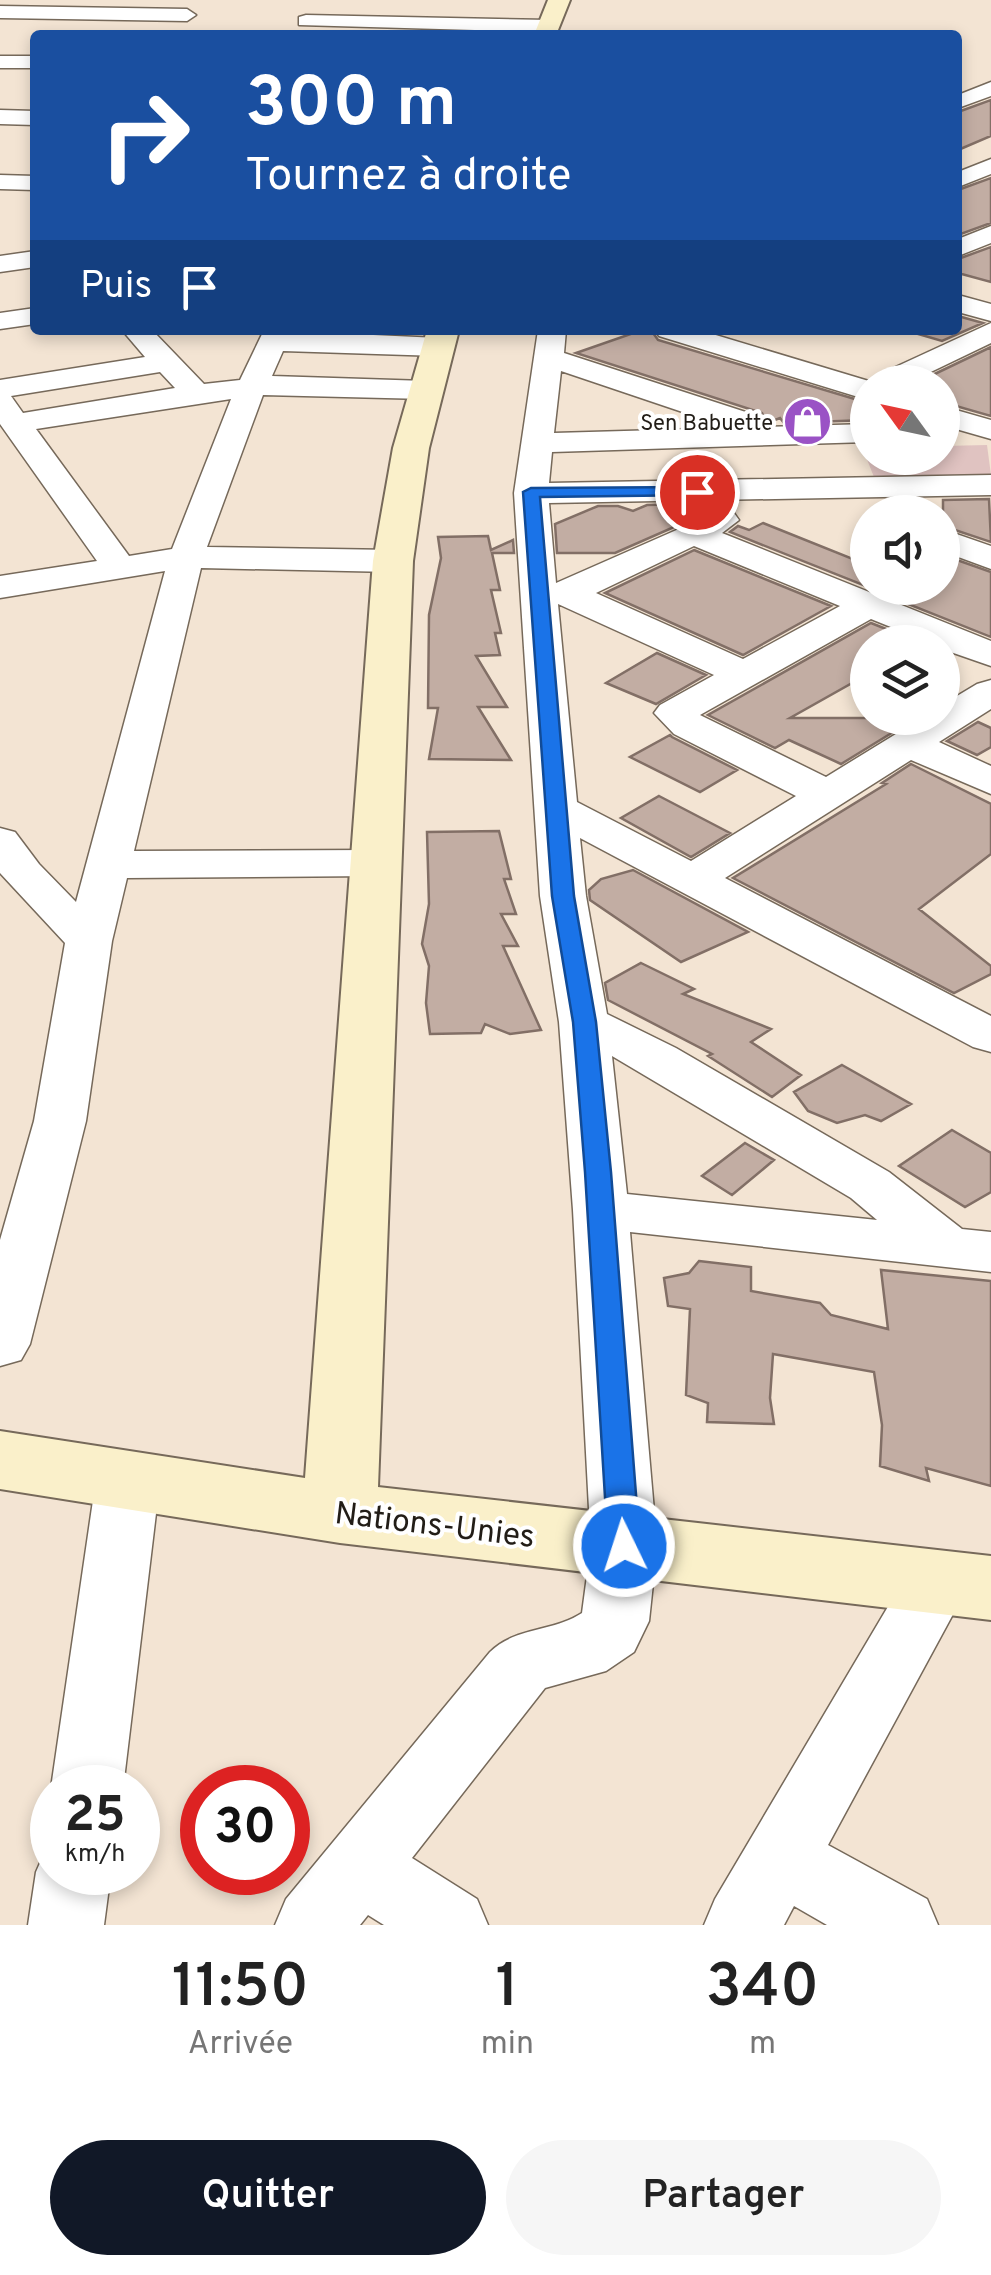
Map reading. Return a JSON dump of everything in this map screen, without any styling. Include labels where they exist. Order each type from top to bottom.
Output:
[{"type":"main road","points":[[547,30],[559,0]]},
{"type":"main road","points":[[340,1513],[393,561],[411,448],[436,356]]},
{"type":"main road","name":"Nations-Unies","points":[[0,1460],[340,1513],[964,1585]]},
{"type":"street","points":[[314,0],[303,28],[453,30],[458,0]]},
{"type":"street","points":[[0,12],[70,6],[191,8],[178,30]]},
{"type":"street","points":[[0,43],[30,44]]},
{"type":"street","points":[[0,62],[30,62]]},
{"type":"street","points":[[962,99],[985,79]]},
{"type":"street","points":[[962,100],[991,104]]},
{"type":"street","points":[[0,117],[30,118]]},
{"type":"street","points":[[2,183],[30,183]]},
{"type":"street","points":[[962,248],[991,234]]},
{"type":"street","points":[[962,251],[991,262]]},
{"type":"street","points":[[0,264],[30,259]]},
{"type":"street","points":[[962,305],[991,313]]},
{"type":"street","points":[[0,321],[30,317]]},
{"type":"street","points":[[923,365],[991,332]]},
{"type":"street","points":[[141,335],[197,394]]},
{"type":"street","points":[[686,335],[850,385]]},
{"type":"street","points":[[732,349],[764,335]]},
{"type":"street","points":[[0,1344],[60,1121],[89,940],[186,557],[252,384],[275,336],[436,356]]},
{"type":"street","points":[[313,1925],[525,1662],[582,1650],[610,1631],[624,1546],[584,1022],[563,896],[556,808],[553,594],[531,492],[550,343],[782,435]]},
{"type":"street","points":[[954,350],[991,360]]},
{"type":"street","points":[[8,413],[197,394],[436,356]]},
{"type":"street","points":[[0,388],[168,362]]},
{"type":"street","points":[[8,413],[119,567]]},
{"type":"street","points":[[960,421],[991,430]]},
{"type":"street","points":[[960,431],[991,430]]},
{"type":"street","points":[[536,444],[850,433]]},
{"type":"street","points":[[531,492],[815,491],[991,485]]},
{"type":"street","points":[[553,594],[695,534],[773,491]]},
{"type":"street","points":[[815,491],[850,504]]},
{"type":"street","points":[[695,534],[991,655]]},
{"type":"street","points":[[3,581],[186,557],[393,561]]},
{"type":"street","points":[[553,594],[742,673]]},
{"type":"street","points":[[828,795],[674,718],[678,708],[868,606]]},
{"type":"street","points":[[693,880],[991,692]]},
{"type":"street","points":[[908,744],[991,781]]},
{"type":"street","points":[[556,808],[991,1036]]},
{"type":"street","points":[[0,841],[23,874],[89,940]]},
{"type":"street","points":[[110,865],[374,863]]},
{"type":"street","points":[[584,1022],[658,1059],[870,1185],[968,1249]]},
{"type":"street","points":[[601,1210],[968,1249]]},
{"type":"street","points":[[90,1765],[128,1480]]},
{"type":"street","points":[[742,1925],[931,1600],[964,1585]]},
{"type":"street","points":[[780,1858],[900,1925]]},
{"type":"street","points":[[361,1867],[450,1925]]},
{"type":"street","points":[[66,1925],[71,1895]]},
{"type":"shaded area","points":[[987,445],[991,475],[874,477],[873,475],[960,475],[960,446]]},
{"type":"building","points":[[991,100],[991,136],[962,148],[962,111]]},
{"type":"building","points":[[991,178],[991,223],[962,234],[962,189]]},
{"type":"building","points":[[991,247],[991,282],[962,274],[962,258]]},
{"type":"building","points":[[962,317],[983,323],[962,332]]},
{"type":"building","points":[[628,335],[654,335],[658,340],[850,398],[850,421],[784,423],[780,418],[767,423],[762,413],[576,353]]},
{"type":"building","points":[[922,335],[956,335],[942,341]]},
{"type":"building","points":[[991,347],[991,416],[960,407],[960,365],[953,365]]},
{"type":"building","points":[[989,499],[991,542],[960,532],[960,500]]},
{"type":"building","points":[[684,504],[706,513],[615,553],[557,553],[555,524],[598,506],[633,511],[647,505]]},
{"type":"building","points":[[763,523],[850,558],[850,580],[730,532],[738,526],[749,530]]},
{"type":"building","points":[[488,536],[491,550],[513,540],[514,553],[492,553],[500,590],[491,590],[501,633],[495,633],[500,655],[476,656],[507,707],[478,707],[511,760],[429,759],[438,708],[428,708],[429,615],[441,558],[438,537]]},
{"type":"building","points":[[694,550],[831,606],[743,655],[605,593]]},
{"type":"building","points":[[960,561],[991,572],[991,637],[911,605],[960,605]]},
{"type":"building","points":[[850,635],[850,684],[790,718],[850,718],[850,735],[888,735],[841,764],[789,740],[775,748],[708,715]]},
{"type":"building","points":[[657,653],[706,675],[656,704],[606,683]]},
{"type":"building","points":[[978,722],[991,728],[991,747],[977,755],[947,741]]},
{"type":"building","points":[[670,735],[737,770],[700,792],[630,757]]},
{"type":"building","points":[[911,764],[991,804],[991,854],[919,909],[991,966],[991,974],[954,993],[733,878],[886,784],[882,783]]},
{"type":"building","points":[[659,796],[730,833],[691,857],[621,818]]},
{"type":"building","points":[[499,831],[511,879],[504,879],[516,914],[501,914],[518,946],[503,946],[541,1030],[510,1034],[485,1024],[481,1033],[430,1034],[426,1003],[429,966],[422,944],[429,904],[427,832]]},
{"type":"building","points":[[633,870],[748,932],[681,962],[590,900],[589,890],[601,879]]},
{"type":"building","points":[[641,963],[694,989],[683,994],[771,1029],[751,1042],[801,1075],[772,1097],[708,1056],[712,1054],[608,1000],[605,983]]},
{"type":"building","points":[[842,1065],[911,1104],[881,1121],[865,1115],[837,1123],[808,1111],[794,1092]]},
{"type":"building","points":[[952,1130],[991,1153],[991,1192],[965,1207],[899,1166]]},
{"type":"building","points":[[745,1143],[774,1160],[732,1195],[702,1176]]},
{"type":"building","points":[[699,1261],[751,1267],[751,1291],[820,1303],[831,1315],[888,1329],[881,1270],[991,1281],[991,1486],[926,1468],[929,1481],[880,1466],[882,1425],[874,1372],[773,1354],[770,1398],[774,1424],[707,1422],[708,1403],[686,1395],[690,1309],[668,1306],[664,1278],[689,1273]]},
{"type":"place","name":"Sen Babuette","points":[[808,422]]},
{"type":"route","points":[[624,1546],[598,1172],[584,1022],[563,896],[531,492],[697,492]]}]
